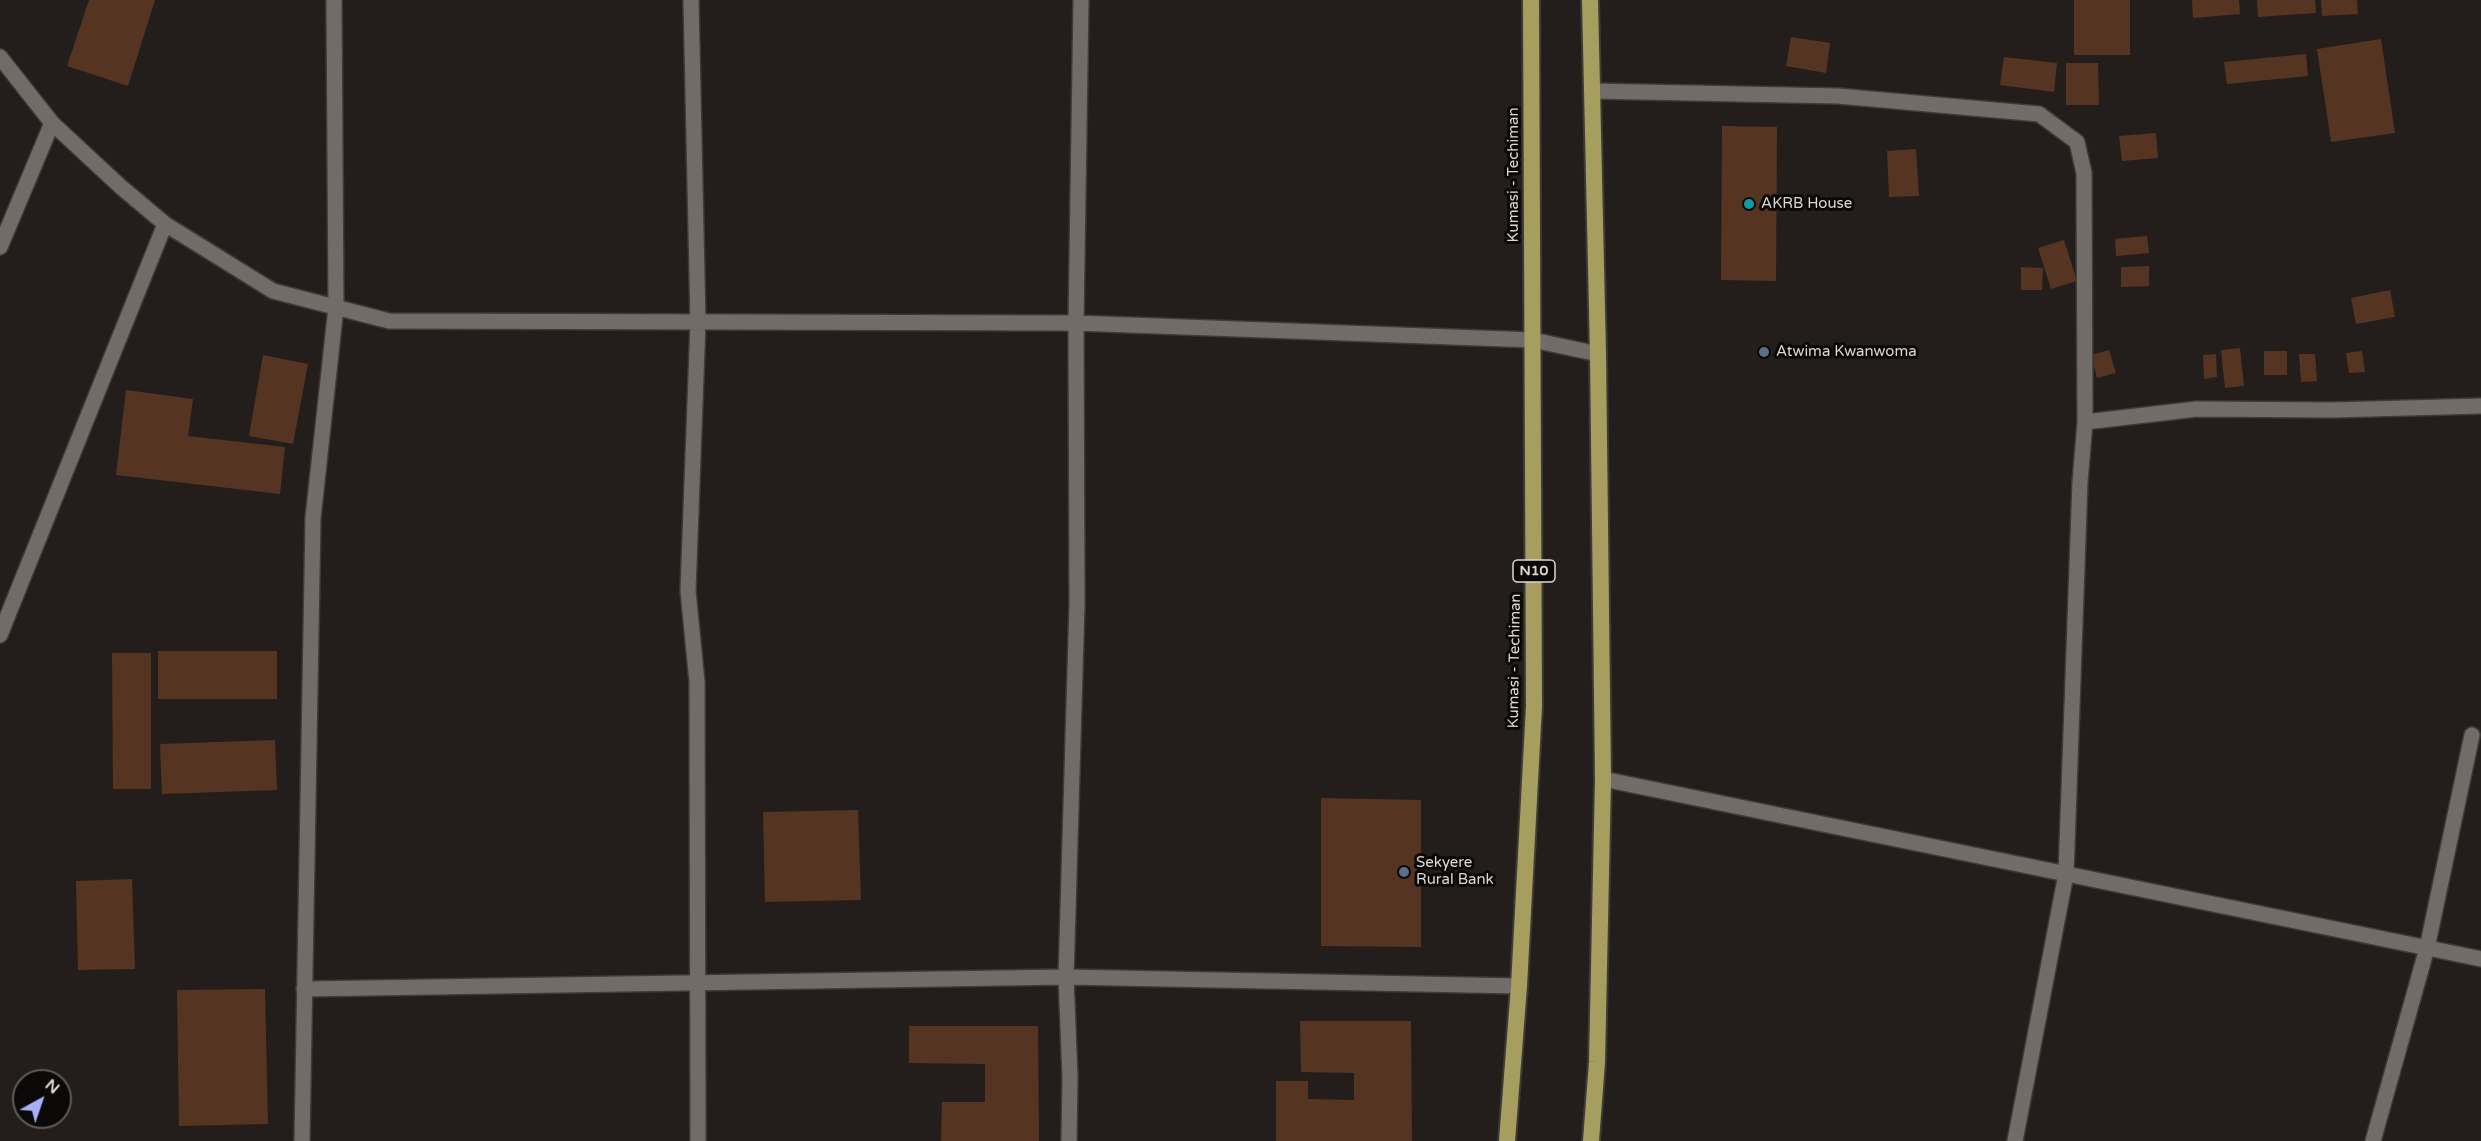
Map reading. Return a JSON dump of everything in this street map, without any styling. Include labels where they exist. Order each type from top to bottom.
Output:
[{"type":"highway","name":"Kumasi - Techiman","points":[[1507,1141],[1519,986],[1534,706],[1531,0]]},
{"type":"highway","points":[[1590,0],[1598,354],[1603,779],[1597,1062],[1591,1141]]},
{"type":"street","points":[[302,1141],[313,518],[336,307],[334,0]]},
{"type":"street","points":[[691,0],[698,322],[688,591],[697,682],[698,1141]]},
{"type":"street","points":[[1069,1141],[1070,1077],[1066,977],[1077,603],[1076,323],[1081,0]]},
{"type":"street","points":[[0,57],[52,123],[165,224],[273,291],[389,321],[1076,323],[1533,340],[1598,354]]},
{"type":"street","points":[[1592,91],[1838,96],[2039,114],[2077,142],[2084,173],[2085,422],[2080,482],[2066,874],[2015,1141]]},
{"type":"street","points":[[0,247],[52,123]]},
{"type":"street","points":[[0,635],[165,224]]},
{"type":"street","points":[[2085,422],[2197,409],[2332,410],[2481,406]]},
{"type":"street","points":[[2373,1141],[2427,948],[2472,735]]},
{"type":"street","points":[[1603,779],[2481,959]]},
{"type":"street","points":[[304,989],[1066,977],[1519,986]]},
{"type":"building","points":[[89,0],[155,0],[128,86],[67,66]]},
{"type":"building","points":[[2074,0],[2130,0],[2130,55],[2074,55]]},
{"type":"building","points":[[2192,0],[2239,0],[2240,14],[2193,18]]},
{"type":"building","points":[[2257,0],[2315,0],[2316,13],[2258,17]]},
{"type":"building","points":[[2321,0],[2357,0],[2358,14],[2322,16]]},
{"type":"building","points":[[1791,37],[1830,43],[1826,73],[1786,66]]},
{"type":"building","points":[[2381,39],[2395,133],[2331,142],[2317,49]]},
{"type":"building","points":[[2306,54],[2308,76],[2227,84],[2224,62]]},
{"type":"building","points":[[2004,57],[2057,63],[2054,92],[2000,85]]},
{"type":"building","points":[[2066,63],[2098,63],[2099,105],[2066,105]]},
{"type":"building","name":"AKRB House","points":[[1722,126],[1777,127],[1776,281],[1721,280]]},
{"type":"building","points":[[2156,133],[2158,158],[2122,161],[2119,136]]},
{"type":"building","points":[[1916,149],[1919,196],[1889,197],[1887,151]]},
{"type":"building","points":[[2147,236],[2149,253],[2116,256],[2115,239]]},
{"type":"building","points":[[2064,240],[2077,281],[2051,289],[2038,248]]},
{"type":"building","points":[[2149,266],[2149,286],[2121,287],[2121,267]]},
{"type":"building","points":[[2021,267],[2043,268],[2042,290],[2021,290]]},
{"type":"building","points":[[2390,290],[2395,317],[2356,324],[2351,298]]},
{"type":"building","points":[[2240,348],[2244,386],[2225,388],[2221,350]]},
{"type":"building","points":[[2109,350],[2116,373],[2097,378],[2091,355]]},
{"type":"building","points":[[2264,351],[2287,351],[2287,375],[2264,375]]},
{"type":"building","points":[[2362,351],[2365,372],[2349,373],[2346,353]]},
{"type":"building","points":[[2216,354],[2217,377],[2204,379],[2203,355]]},
{"type":"building","points":[[2299,354],[2315,354],[2317,381],[2301,382]]},
{"type":"building","points":[[263,355],[308,364],[293,444],[249,436]]},
{"type":"building","points":[[126,390],[193,399],[188,436],[285,447],[280,494],[116,475]]},
{"type":"building","points":[[158,651],[277,651],[277,699],[158,699]]},
{"type":"building","points":[[112,653],[151,653],[151,789],[113,789]]},
{"type":"building","points":[[275,740],[277,790],[162,794],[160,744]]},
{"type":"building","points":[[1321,798],[1421,800],[1421,947],[1321,946]]},
{"type":"building","points":[[858,810],[861,900],[765,902],[763,812]]},
{"type":"building","points":[[132,879],[135,969],[78,970],[76,881]]},
{"type":"building","points":[[265,989],[268,1124],[179,1126],[177,990]]},
{"type":"building","points":[[1300,1021],[1411,1021],[1412,1141],[1276,1141],[1276,1081],[1308,1081],[1308,1099],[1354,1100],[1354,1073],[1301,1072]]},
{"type":"building","points":[[909,1026],[1038,1026],[1039,1141],[941,1141],[942,1102],[985,1102],[985,1064],[909,1063]]},
{"type":"place","name":"AKRB House","points":[[1749,204]]},
{"type":"place","name":"Atwima Kwanwoma","points":[[1764,352]]},
{"type":"place","name":"Sekyere Rural Bank","points":[[1404,872]]}]
